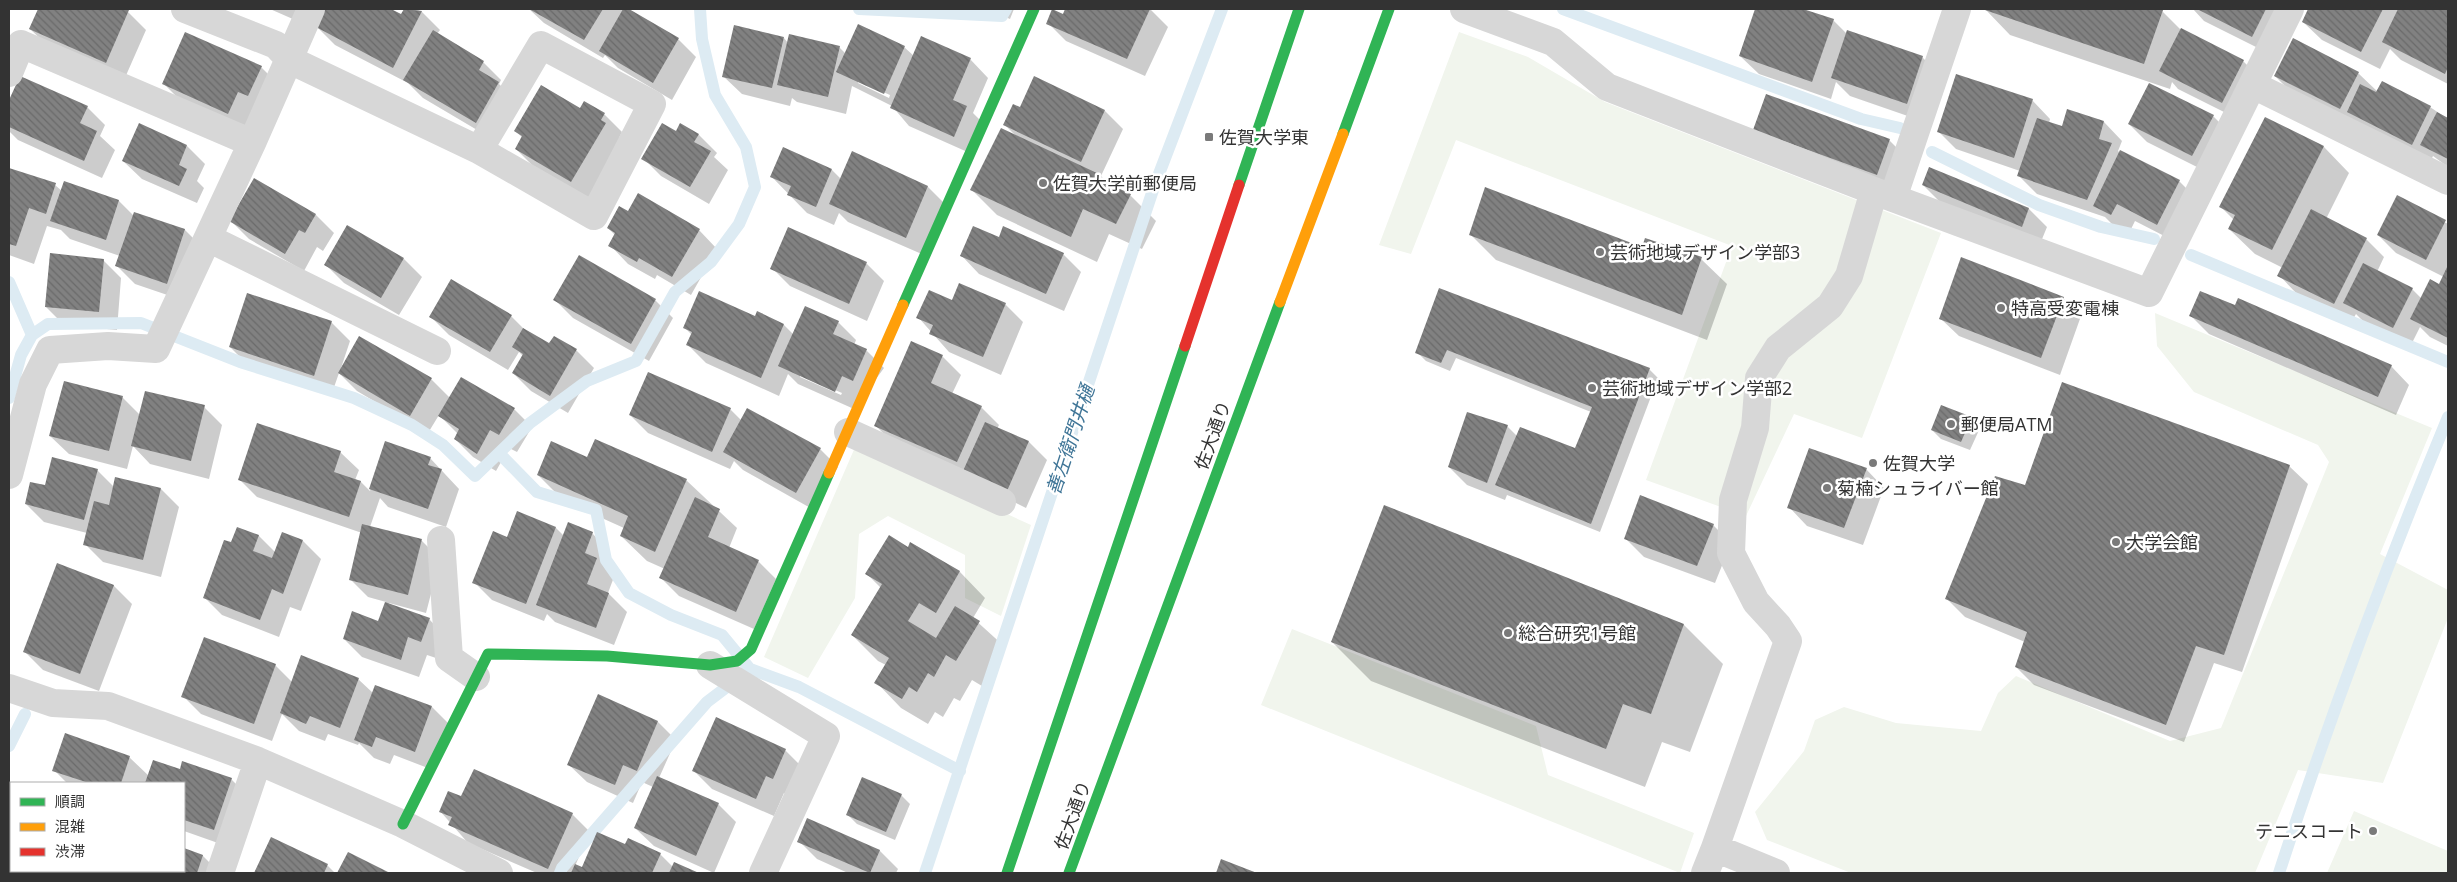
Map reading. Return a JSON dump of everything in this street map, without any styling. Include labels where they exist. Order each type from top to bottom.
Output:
[{"type":"main road","points":[[403,824],[488,654],[607,656],[729,671],[751,649],[1034,9]]},
{"type":"main road","points":[[1007,873],[1299,9]]},
{"type":"main road","name":"佐大通り","points":[[1069,873],[1389,9]]},
{"type":"street","points":[[185,9],[276,45],[290,60],[479,150],[594,216],[652,104],[541,45],[479,150]]},
{"type":"street","points":[[9,475],[33,384],[50,350],[108,346],[156,349],[290,60],[311,9]]},
{"type":"street","points":[[1464,9],[1553,42],[1607,87],[1884,195],[2149,293],[2290,9]]},
{"type":"street","points":[[1705,873],[1788,641],[1778,626],[1756,602],[1731,553],[1733,500],[1755,428],[1759,378],[1778,348],[1830,306],[1849,276],[1884,195],[1957,9]]},
{"type":"street","points":[[9,73],[21,44],[252,143]]},
{"type":"street","points":[[2252,84],[2448,181]]},
{"type":"street","points":[[208,238],[436,351]]},
{"type":"street","points":[[848,432],[1002,502]]},
{"type":"street","points":[[441,540],[449,658],[476,677]]},
{"type":"street","points":[[729,671],[826,736],[763,873]]},
{"type":"street","points":[[9,688],[53,702],[108,706],[258,761],[403,824],[499,873]]},
{"type":"street","points":[[220,873],[258,761]]},
{"type":"street","points":[[1715,848],[1776,873]]},
{"type":"shaded area","points":[[1459,32],[1528,57],[1605,102],[1941,233],[1862,438],[1794,414],[1746,516],[1646,480],[1732,246],[1456,140],[1411,254],[1379,245]]},
{"type":"shaded area","points":[[2155,313],[2432,428],[2380,554],[2448,590],[2448,618],[2383,783],[2298,770],[2255,873],[1851,873],[1767,840],[1755,812],[1804,751],[1815,720],[1844,707],[1896,723],[1981,731],[1998,693],[2016,676],[2170,741],[2221,728],[2329,462],[2318,445],[2194,392],[2157,346]]},
{"type":"shaded area","points":[[856,445],[1031,525],[1001,616],[965,598],[965,555],[888,516],[859,534],[855,598],[808,678],[764,657]]},
{"type":"shaded area","points":[[1292,629],[1536,726],[1548,775],[1694,833],[1680,873],[1261,705]]},
{"type":"shaded area","name":"テニスコート","points":[[2354,811],[2448,851],[2448,873],[2327,873]]},
{"type":"building","points":[[38,9],[129,10],[106,63],[29,29]]},
{"type":"building","points":[[325,9],[391,9],[401,14],[404,9],[422,11],[393,68],[316,27]]},
{"type":"building","points":[[529,9],[603,9],[584,40]]},
{"type":"building","points":[[623,9],[629,9],[679,38],[653,83],[599,51]]},
{"type":"building","points":[[1052,9],[1063,14],[1065,9],[1150,9],[1127,59],[1046,24]]},
{"type":"building","points":[[1755,9],[1803,9],[1834,19],[1812,82],[1739,56]]},
{"type":"building","points":[[1982,9],[2158,9],[2163,10],[2144,64]]},
{"type":"building","points":[[2197,9],[2266,9],[2252,37]]},
{"type":"building","points":[[2308,9],[2383,9],[2361,52],[2302,22]]},
{"type":"building","points":[[2398,9],[2448,9],[2448,67],[2445,74],[2382,42]]},
{"type":"building","points":[[858,24],[905,46],[884,94],[836,72]]},
{"type":"building","points":[[734,25],[784,37],[772,88],[722,77]]},
{"type":"building","points":[[2181,28],[2244,60],[2222,103],[2159,71]]},
{"type":"building","points":[[433,30],[484,61],[479,70],[499,82],[476,123],[403,80]]},
{"type":"building","points":[[1847,30],[1923,56],[1907,104],[1831,78]]},
{"type":"building","points":[[185,32],[262,66],[248,96],[238,92],[228,114],[162,84]]},
{"type":"building","points":[[789,34],[840,46],[828,97],[777,85]]},
{"type":"building","points":[[921,36],[971,58],[953,100],[967,106],[954,137],[890,108]]},
{"type":"building","points":[[2293,38],[2359,72],[2340,109],[2274,76]]},
{"type":"building","points":[[1956,74],[2033,99],[2014,158],[1937,132]]},
{"type":"building","points":[[20,76],[88,106],[80,123],[97,131],[84,161],[9,127],[9,100]]},
{"type":"building","points":[[1034,76],[1105,110],[1081,162],[1003,125],[1013,104],[1020,107]]},
{"type":"building","points":[[2382,81],[2431,106],[2412,145],[2347,112],[2360,84],[2376,92]]},
{"type":"building","points":[[2149,83],[2214,115],[2192,156],[2128,124]]},
{"type":"building","points":[[541,85],[580,108],[584,101],[605,113],[601,120],[606,123],[571,182],[515,149],[522,136],[514,131]]},
{"type":"building","points":[[1766,94],[1890,139],[1877,175],[1753,130]]},
{"type":"building","points":[[2067,109],[2104,121],[2099,139],[2112,143],[2087,200],[2017,176],[2037,118],[2062,126]]},
{"type":"building","points":[[2437,112],[2448,118],[2448,159],[2420,145]]},
{"type":"building","points":[[2265,117],[2324,146],[2272,250],[2228,229],[2235,215],[2219,207]]},
{"type":"building","points":[[139,123],[187,145],[179,165],[187,169],[179,186],[122,161]]},
{"type":"building","points":[[662,123],[676,131],[680,123],[699,134],[694,142],[711,151],[690,187],[641,159]]},
{"type":"building","points":[[1001,128],[1101,175],[1100,180],[1131,194],[1116,224],[1083,209],[1071,237],[970,190]]},
{"type":"building","points":[[783,147],[832,169],[816,207],[787,195],[791,186],[770,177]]},
{"type":"building","points":[[2120,150],[2180,180],[2157,225],[2117,204],[2111,215],[2093,206]]},
{"type":"building","points":[[852,151],[928,186],[906,238],[829,204]]},
{"type":"building","points":[[1929,167],[2029,208],[2022,227],[1922,185]]},
{"type":"building","points":[[9,168],[56,183],[46,214],[29,208],[16,246],[9,244]]},
{"type":"building","points":[[254,178],[316,214],[305,233],[299,230],[285,254],[229,221]]},
{"type":"building","points":[[64,181],[119,200],[106,240],[50,221]]},
{"type":"building","name":"芸術地域デザイン学部3","points":[[1485,187],[1642,247],[1645,238],[1702,257],[1682,315],[1469,235]]},
{"type":"building","points":[[638,193],[700,229],[672,277],[639,258],[637,262],[608,246],[615,233],[607,228],[619,206],[628,211]]},
{"type":"building","points":[[2397,195],[2446,220],[2426,260],[2377,235]]},
{"type":"building","points":[[2311,209],[2367,238],[2334,304],[2277,276]]},
{"type":"building","points":[[134,212],[185,229],[167,284],[115,266]]},
{"type":"building","points":[[347,225],[404,258],[381,298],[324,265]]},
{"type":"building","points":[[973,226],[999,237],[1003,226],[1064,253],[1046,294],[960,256]]},
{"type":"building","points":[[788,227],[867,262],[849,304],[770,269]]},
{"type":"building","points":[[50,253],[104,259],[99,312],[45,307]]},
{"type":"building","points":[[579,255],[656,299],[631,344],[553,300]]},
{"type":"building","name":"特高受変電棟","points":[[1961,257],[2064,297],[2041,358],[1939,319]]},
{"type":"building","points":[[2363,263],[2413,288],[2393,328],[2343,303]]},
{"type":"building","points":[[2448,265],[2448,338],[2410,319],[2430,279],[2439,284]]},
{"type":"building","points":[[451,279],[512,315],[490,352],[429,317]]},
{"type":"building","points":[[959,283],[1006,303],[983,357],[929,334],[933,325],[916,318],[929,290],[952,300]]},
{"type":"building","name":"芸術地域デザイン学部2","points":[[1439,288],[1650,368],[1591,524],[1495,485],[1520,427],[1575,448],[1592,407],[1447,350],[1441,363],[1415,353]]},
{"type":"building","points":[[699,291],[755,316],[757,311],[784,324],[761,378],[686,345],[692,332],[683,328]]},
{"type":"building","points":[[2200,291],[2235,305],[2238,298],[2392,365],[2378,397],[2189,316]]},
{"type":"building","points":[[247,293],[332,321],[314,376],[229,347]]},
{"type":"building","points":[[805,306],[839,321],[833,334],[867,349],[853,381],[842,376],[835,392],[778,366]]},
{"type":"building","points":[[523,328],[549,343],[554,336],[577,349],[550,396],[512,373],[523,354],[512,347]]},
{"type":"building","points":[[359,336],[432,378],[410,416],[338,373]]},
{"type":"building","points":[[911,341],[943,355],[931,383],[982,406],[957,462],[874,426]]},
{"type":"building","points":[[648,372],[731,408],[712,452],[629,415]]},
{"type":"building","points":[[461,377],[515,408],[499,435],[490,430],[477,454],[454,439],[459,429],[438,416]]},
{"type":"building","points":[[64,381],[123,396],[109,451],[49,436]]},
{"type":"building","name":"大学会館","points":[[2062,382],[2290,465],[2224,655],[2196,646],[2166,725],[2015,667],[2027,632],[1945,599],[1995,476],[2025,485]]},
{"type":"building","points":[[145,391],[205,405],[191,461],[131,446]]},
{"type":"building","name":"郵便局ATM","points":[[1941,405],[1972,417],[1961,442],[1931,430]]},
{"type":"building","points":[[747,408],[821,448],[796,493],[723,452]]},
{"type":"building","points":[[1467,412],[1508,425],[1487,483],[1448,467]]},
{"type":"building","points":[[985,422],[1029,441],[1007,491],[963,471]]},
{"type":"building","points":[[257,423],[341,451],[334,472],[361,481],[349,517],[238,480]]},
{"type":"building","points":[[595,439],[687,479],[655,552],[620,536],[628,516],[537,475],[551,441],[587,457]]},
{"type":"building","points":[[385,441],[431,457],[428,465],[442,469],[428,509],[369,489]]},
{"type":"building","name":"菊楠シュライバー館","points":[[1809,448],[1867,468],[1844,528],[1787,508]]},
{"type":"building","points":[[52,457],[98,469],[84,520],[25,504],[30,482],[45,485]]},
{"type":"building","points":[[115,477],[161,488],[143,560],[83,545],[94,501],[109,505]]},
{"type":"building","points":[[1640,495],[1714,524],[1697,566],[1624,539]]},
{"type":"building","points":[[695,497],[720,509],[708,537],[759,560],[736,612],[659,578]]},
{"type":"building","name":"総合研究1号館","points":[[1384,505],[1684,624],[1651,714],[1623,704],[1606,749],[1331,642]]},
{"type":"building","points":[[517,511],[556,527],[526,604],[472,583],[493,531],[507,537]]},
{"type":"building","points":[[568,522],[593,532],[585,553],[597,558],[587,584],[609,593],[596,628],[536,605]]},
{"type":"building","points":[[362,524],[422,539],[408,595],[349,580]]},
{"type":"building","points":[[237,527],[259,535],[253,551],[272,558],[282,532],[303,540],[283,594],[272,589],[260,620],[203,598],[224,540],[231,542]]},
{"type":"building","points":[[889,535],[908,547],[910,542],[960,571],[936,613],[919,603],[908,621],[936,638],[955,606],[980,621],[956,661],[946,655],[934,677],[928,673],[917,692],[909,687],[902,699],[874,683],[889,658],[851,635],[882,584],[865,574]]},
{"type":"building","points":[[57,563],[114,585],[80,674],[23,652]]},
{"type":"building","points":[[385,602],[430,618],[421,642],[408,637],[401,660],[343,639],[352,611],[378,621]]},
{"type":"building","points":[[204,637],[276,664],[254,724],[181,697]]},
{"type":"building","points":[[301,655],[359,678],[340,728],[310,716],[306,724],[280,713]]},
{"type":"building","points":[[375,685],[432,706],[415,752],[376,737],[372,747],[354,740]]},
{"type":"building","points":[[598,694],[658,721],[637,771],[623,765],[615,785],[567,765]]},
{"type":"building","points":[[716,717],[786,749],[773,779],[766,776],[756,799],[692,771]]},
{"type":"building","points":[[65,733],[130,756],[121,782],[86,782],[52,771]]},
{"type":"building","points":[[153,760],[180,769],[182,761],[232,778],[214,830],[185,820],[185,782],[145,782]]},
{"type":"building","points":[[474,769],[573,813],[548,869],[448,825],[452,817],[439,812],[448,791],[461,796]]},
{"type":"building","points":[[657,776],[719,803],[696,856],[634,828]]},
{"type":"building","points":[[862,777],[902,794],[886,832],[846,815]]},
{"type":"building","points":[[807,818],[880,850],[870,873],[797,842]]},
{"type":"building","points":[[597,832],[625,844],[628,838],[661,853],[652,873],[571,873],[575,864],[582,867]]},
{"type":"building","points":[[271,837],[328,864],[324,873],[254,873]]},
{"type":"building","points":[[185,848],[203,855],[197,873],[115,872],[185,872]]},
{"type":"building","points":[[348,852],[388,872],[337,873]]},
{"type":"building","points":[[1221,859],[1257,873],[1216,873]]},
{"type":"building","points":[[674,862],[699,873],[669,873]]},
{"type":"waterway","points":[[9,398],[21,355],[32,335],[48,324],[141,323],[240,362],[354,398],[412,425],[443,445],[475,476],[530,423],[587,381],[636,361],[675,292],[711,262],[739,224],[755,187],[746,147],[715,95],[702,39],[700,9]]},
{"type":"waterway","points":[[859,9],[1002,16],[1006,9]]},
{"type":"waterway","name":"善左衛門井樋","points":[[925,873],[1154,187],[1222,9]]},
{"type":"waterway","points":[[1563,9],[1861,119],[1900,128]]},
{"type":"waterway","points":[[1932,152],[2039,205],[2101,227],[2154,239]]},
{"type":"waterway","points":[[2191,255],[2448,362]]},
{"type":"waterway","points":[[9,282],[32,335]]},
{"type":"waterway","points":[[2279,873],[2359,644],[2402,530],[2448,417]]},
{"type":"waterway","points":[[499,453],[537,492],[596,510],[606,560],[629,593],[671,615],[722,635],[750,669],[799,687],[960,771]]},
{"type":"waterway","points":[[560,873],[562,868],[707,702],[736,680]]},
{"type":"waterway","points":[[9,746],[25,714]]},
{"type":"traffic: fast","points":[[903,305],[1034,9]]},
{"type":"traffic: fast","points":[[1239,185],[1299,9]]},
{"type":"traffic: fast","points":[[1343,134],[1389,9]]},
{"type":"traffic: fast","points":[[1069,873],[1280,302]]},
{"type":"traffic: fast","points":[[1007,873],[1185,346]]},
{"type":"traffic: fast","points":[[403,824],[488,654],[607,656],[710,665],[737,661],[751,649],[829,473]]},
{"type":"traffic: slow","points":[[1280,302],[1343,134]]},
{"type":"traffic: slow","points":[[829,473],[903,305]]},
{"type":"traffic: jam","points":[[1185,346],[1239,185]]},
{"type":"place","name":"佐賀大学東","points":[[1209,137]]},
{"type":"place","name":"佐賀大学前郵便局","points":[[1043,183]]},
{"type":"place","name":"芸術地域デザイン学部3","points":[[1600,252]]},
{"type":"place","name":"特高受変電棟","points":[[2001,308]]},
{"type":"place","name":"芸術地域デザイン学部2","points":[[1592,388]]},
{"type":"place","name":"郵便局ATM","points":[[1951,424]]},
{"type":"place","name":"佐賀大学","points":[[1873,463]]},
{"type":"place","name":"菊楠シュライバー館","points":[[1827,488]]},
{"type":"place","name":"大学会館","points":[[2116,542]]},
{"type":"place","name":"総合研究1号館","points":[[1508,633]]},
{"type":"place","name":"テニスコート","points":[[2373,831]]}]
